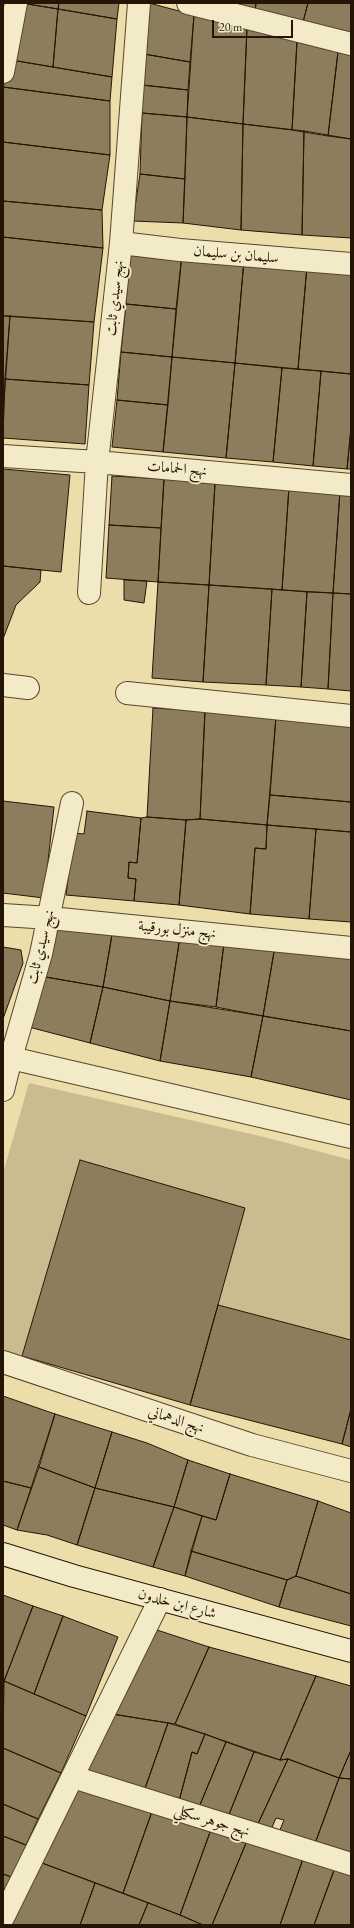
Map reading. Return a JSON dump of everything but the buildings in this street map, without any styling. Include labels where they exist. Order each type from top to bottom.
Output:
[{"type":"street","points":[[3,72],[16,3]]},
{"type":"street","name":"نهج سيدي ثابت","points":[[89,593],[97,462],[121,243],[139,3]]},
{"type":"street","points":[[188,3],[351,44]]},
{"type":"street","name":"سليمان بن سليمان","points":[[121,243],[180,250],[351,264]]},
{"type":"street","name":"نهج الحمامات","points":[[3,456],[97,462],[351,485]]},
{"type":"street","points":[[3,685],[28,688]]},
{"type":"street","points":[[127,693],[351,716]]},
{"type":"street","name":"نهج سيدي ثابت","points":[[3,1090],[50,918],[72,803]]},
{"type":"street","name":"نهج منزل بورقيبة","points":[[3,915],[50,918],[351,948]]},
{"type":"street","points":[[11,1058],[351,1137]]},
{"type":"street","name":"نهج الدهماني","points":[[3,1362],[252,1445],[351,1471]]},
{"type":"street","name":"شارع ابن خلدون","points":[[3,1554],[351,1651]]},
{"type":"street","points":[[3,1918],[160,1599]]},
{"type":"street","name":"نهج جوهر سكيلي","points":[[73,1777],[351,1864]]},
{"type":"shaded area","points":[[29,1083],[264,1137],[351,1160],[351,1340],[218,1305],[244,1208],[80,1160],[22,1356],[3,1350],[3,1173]]}]
